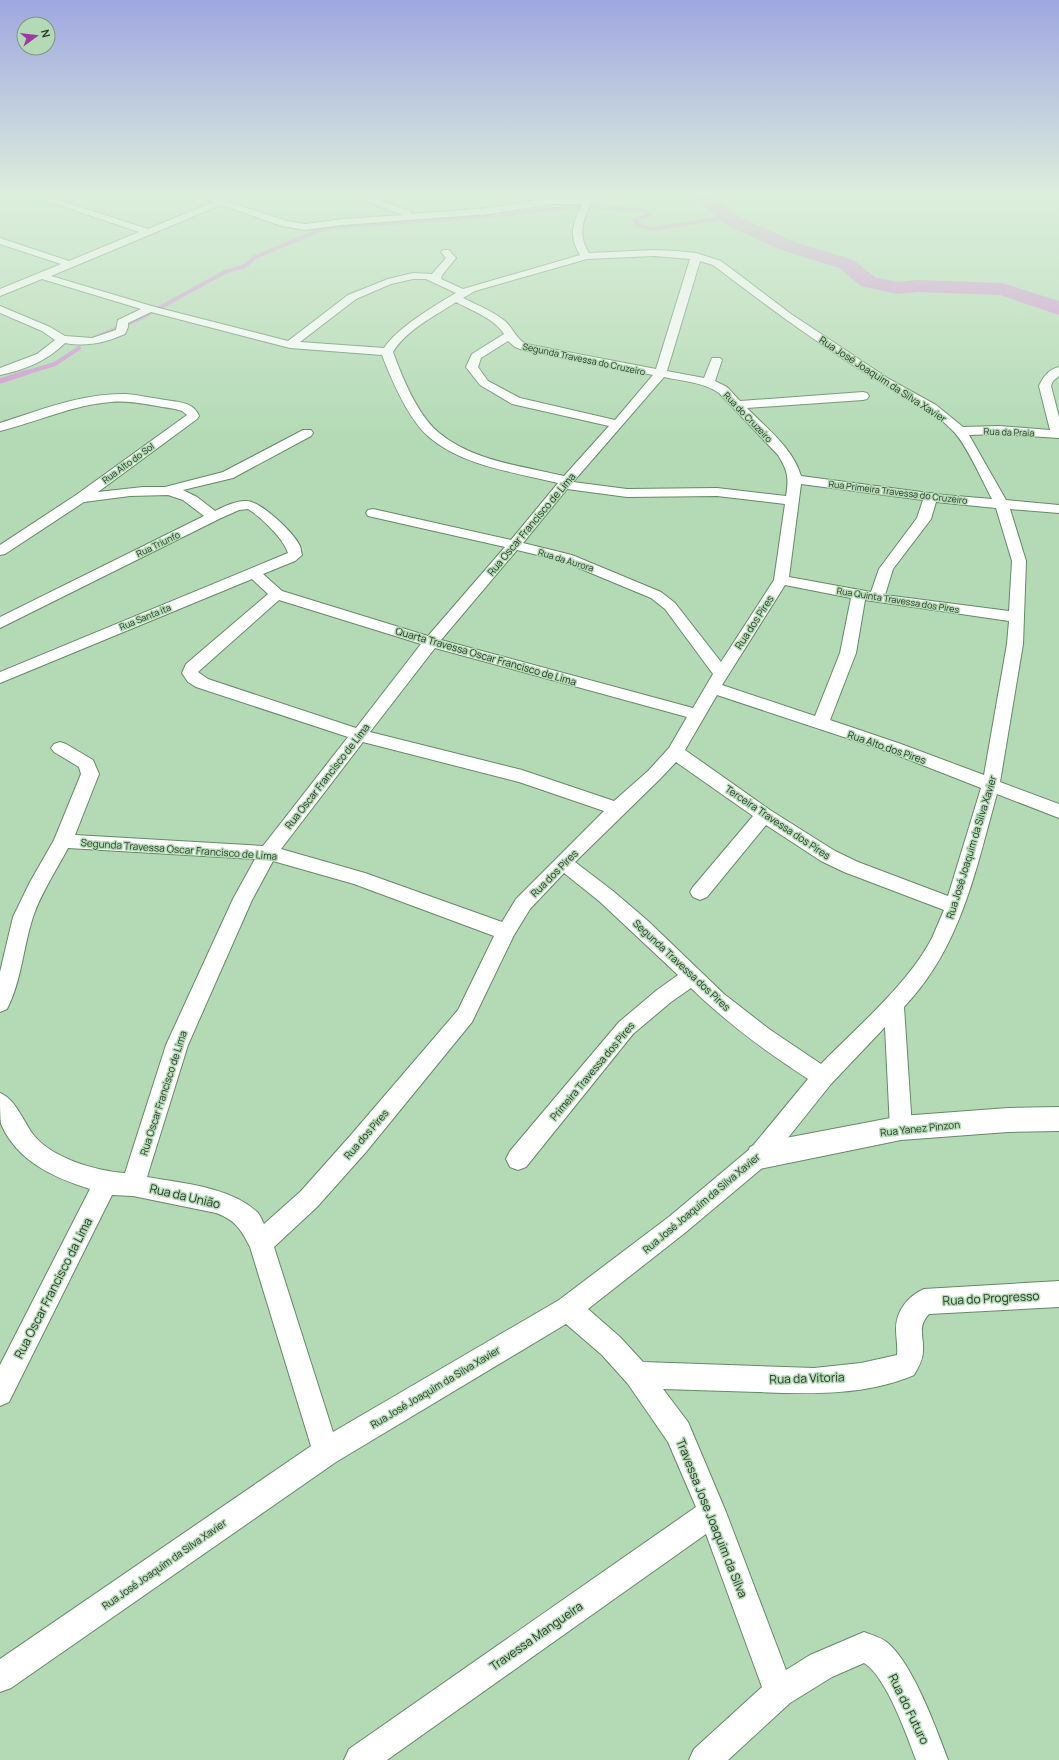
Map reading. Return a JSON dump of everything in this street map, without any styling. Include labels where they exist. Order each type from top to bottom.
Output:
[{"type":"street","points":[[0,293],[39,277]]},
{"type":"street","points":[[46,277],[154,310],[290,345],[387,352],[392,367],[422,420],[432,433],[458,450],[476,458],[565,483],[627,493],[717,492],[792,501]]},
{"type":"street","name":"Segunda Travessa do Cruzeiro","points":[[290,345],[352,297],[369,289],[408,277]]},
{"type":"street","name":"Segunda Travessa do Cruzeiro","points":[[430,277],[497,320],[503,325],[513,342],[523,347],[660,374]]},
{"type":"street","name":"Rua José Joaquim da Silva Xavier","points":[[387,352],[392,344],[409,329],[459,295],[511,277]]},
{"type":"street","name":"Rua Oscar Francisco de Lima","points":[[133,1185],[177,1046],[243,899],[268,853],[431,642],[565,483],[660,374],[690,277]]},
{"type":"street","name":"Rua José Joaquim da Silva Xavier","points":[[0,1677],[326,1452],[568,1309],[678,1224],[759,1156],[823,1077],[893,1006],[921,972],[940,942],[955,906],[991,784],[1015,644],[1019,561],[1002,505],[960,431],[932,408],[885,381],[787,316],[736,277]]},
{"type":"street","points":[[0,309],[46,329],[62,339],[82,343],[95,342],[121,332],[122,326],[126,319],[154,310]]},
{"type":"street","points":[[510,335],[476,356],[472,367],[484,383],[516,401],[617,424]]},
{"type":"street","points":[[0,372],[35,360],[46,354],[62,339]]},
{"type":"street","points":[[708,383],[716,360]]},
{"type":"street","points":[[1058,434],[1044,386],[1048,379],[1059,370]]},
{"type":"street","name":"Rua do Cruzeiro","points":[[660,374],[708,383],[723,390],[782,453],[791,465],[795,479]]},
{"type":"street","points":[[737,405],[863,396]]},
{"type":"street","name":"Rua Alto do Sol","points":[[0,426],[108,398],[125,398],[189,409],[193,416],[80,498],[0,551]]},
{"type":"street","name":"Rua da Praia","points":[[960,431],[999,430],[1058,434]]},
{"type":"street","points":[[80,498],[165,491],[228,474],[244,468],[307,433]]},
{"type":"street","name":"Rua Primeira Travessa do Cruzeiro","points":[[795,479],[931,497],[1002,505],[1059,509]]},
{"type":"street","name":"Rua dos Pires","points":[[261,1243],[308,1199],[358,1144],[431,1058],[464,1016],[481,986],[506,932],[523,904],[543,882],[564,863],[616,810],[654,775],[675,752],[696,714],[782,580],[795,479]]},
{"type":"street","points":[[165,491],[186,496],[214,516]]},
{"type":"street","points":[[877,598],[882,577],[886,569],[924,519],[931,497]]},
{"type":"street","name":"Rua Triunfo","points":[[0,623],[214,516],[240,506],[252,505],[256,507],[293,546],[295,555],[290,558]]},
{"type":"street","name":"Rua da Aurora","points":[[373,513],[514,545],[580,563],[656,595],[670,606],[717,681]]},
{"type":"street","name":"Rua Santa ita","points":[[0,678],[146,616],[290,558]]},
{"type":"street","points":[[254,573],[278,594],[192,668],[190,673],[194,678],[202,683],[359,735],[477,766],[522,776],[616,810]]},
{"type":"street","name":"Rua Quinta Travessa dos Pires","points":[[782,580],[877,598],[1016,617]]},
{"type":"street","name":"Quarta Travessa Oscar Francisco de Lima","points":[[278,594],[431,642],[696,714]]},
{"type":"street","points":[[820,724],[848,652],[854,626],[858,594]]},
{"type":"street","name":"Rua Alto dos Pires","points":[[717,681],[820,724],[895,748],[1059,811]]},
{"type":"street","points":[[0,1003],[10,976],[18,936],[28,907],[63,841],[90,774],[87,764],[60,748]]},
{"type":"street","name":"Terceira Travessa dos Pires","points":[[675,752],[764,814],[828,856],[851,867],[955,906]]},
{"type":"street","points":[[700,892],[764,814]]},
{"type":"street","name":"Segunda Travessa Oscar Francisco de Lima","points":[[63,841],[268,853],[298,860],[395,890],[506,932]]},
{"type":"street","name":"Segunda Travessa dos Pires","points":[[564,863],[606,896],[641,927],[692,977],[761,1036],[823,1077]]},
{"type":"street","name":"Primeira Travessa dos Pires","points":[[518,1159],[626,1028],[664,996],[692,977]]},
{"type":"street","points":[[893,1006],[899,1057],[898,1074],[901,1128]]},
{"type":"street","name":"Rua da União","points":[[0,1103],[25,1142],[45,1159],[70,1172],[106,1183],[133,1185],[216,1202],[233,1208],[249,1220],[261,1243],[326,1452]]},
{"type":"street","name":"Rua Yanez Pinzon","points":[[759,1156],[901,1128],[1008,1120],[1059,1119]]},
{"type":"street","name":"Rua Oscar Francisco da Lima","points":[[0,1393],[106,1183]]},
{"type":"street","name":"Rua do Progresso","points":[[924,1302],[1059,1294]]},
{"type":"street","name":"Rua da Vitoria","points":[[637,1375],[814,1381],[861,1376],[905,1366],[910,1356],[909,1323],[911,1314],[914,1309],[924,1302]]},
{"type":"street","name":"Travessa Jose Joaquim da Silva","points":[[568,1309],[611,1346],[637,1375],[678,1432],[712,1512],[779,1692]]},
{"type":"street","name":"Travessa Mangueira","points":[[360,1760],[712,1512]]},
{"type":"street","name":"Rua do Futuro","points":[[705,1760],[779,1692],[821,1666],[864,1647],[877,1653],[894,1676],[924,1739],[932,1760]]},
{"type":"waterway","points":[[94,338],[139,319],[216,277]]},
{"type":"waterway","points":[[862,277],[868,282],[897,288],[918,286],[1002,289],[1059,308]]},
{"type":"waterway","points":[[25,373],[55,364],[79,348]]},
{"type":"waterway","points":[[0,381],[28,372]]}]
